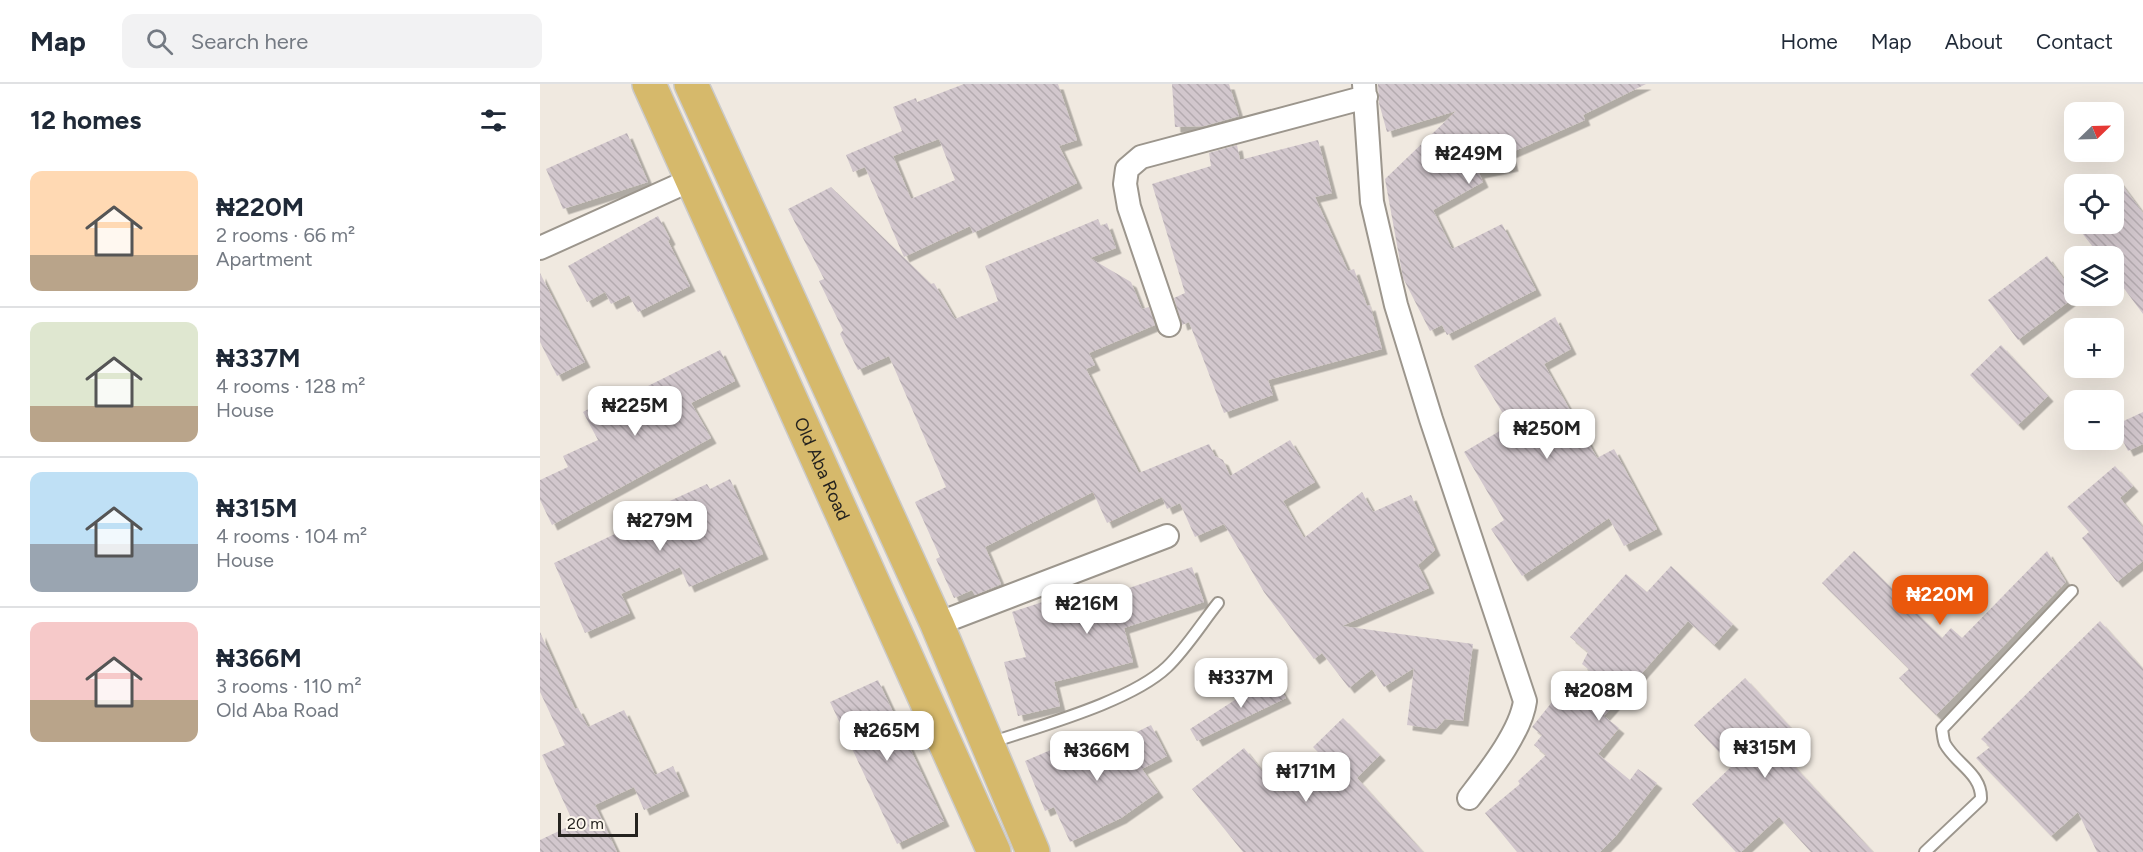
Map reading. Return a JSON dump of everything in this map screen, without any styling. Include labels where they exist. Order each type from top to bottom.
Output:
[{"type":"main road","name":"Old Aba Road","points":[[649,84],[994,852]]},
{"type":"main road","points":[[691,84],[937,624],[1034,852]]},
{"type":"street","points":[[1169,325],[1130,207],[1125,184],[1127,169],[1141,157],[1365,90],[1372,202],[1396,305],[1431,419],[1525,701],[1523,713],[1496,763],[1469,798]]},
{"type":"street","points":[[540,248],[693,179]]},
{"type":"street","points":[[937,624],[1167,536]]},
{"type":"lane","points":[[1925,852],[1981,799],[1982,788],[1945,743],[1942,729],[2072,591]]},
{"type":"lane","points":[[987,744],[1098,706],[1151,680],[1167,667],[1218,603]]},
{"type":"building","points":[[964,84],[1058,84],[1077,140],[1059,146],[1077,183],[973,233],[970,226],[904,257],[865,167],[853,172],[846,155],[902,131],[893,107],[916,98],[917,102]],"holes":[[[939,139],[955,180],[911,199],[893,156]]]},
{"type":"building","points":[[1172,84],[1229,84],[1239,116],[1204,126],[1175,127]]},
{"type":"building","points":[[1378,84],[1646,84],[1583,115],[1585,120],[1510,153],[1513,166],[1479,173],[1483,182],[1433,210],[1452,249],[1502,224],[1536,290],[1447,335],[1442,325],[1430,331],[1403,278],[1385,179],[1456,111],[1387,132],[1379,103]]},
{"type":"building","points":[[627,133],[648,182],[563,209],[546,169]]},
{"type":"building","points":[[1318,140],[1332,193],[1315,197],[1348,271],[1354,269],[1367,306],[1370,305],[1382,349],[1268,380],[1273,395],[1224,413],[1189,322],[1182,325],[1174,298],[1185,293],[1152,184],[1211,166],[1209,153],[1237,145],[1240,160]]},
{"type":"building","points":[[831,187],[931,284],[934,283],[955,319],[998,301],[985,266],[1098,219],[1101,226],[1107,223],[1116,248],[1090,258],[1131,282],[1142,309],[1149,307],[1155,325],[1089,353],[1095,365],[1086,369],[1139,473],[1209,444],[1215,456],[1223,460],[1230,476],[1290,440],[1315,482],[1283,501],[1304,538],[1362,492],[1373,512],[1411,495],[1435,550],[1418,565],[1429,588],[1342,626],[1473,644],[1463,721],[1445,719],[1436,729],[1407,725],[1414,668],[1384,687],[1372,669],[1349,688],[1322,653],[1314,659],[1264,592],[1224,524],[1195,537],[1180,503],[1167,509],[1162,497],[1107,523],[1093,492],[985,547],[1001,584],[975,595],[972,590],[954,598],[936,559],[940,557],[915,502],[946,487],[889,356],[858,370],[840,334],[843,330],[819,281],[824,279],[788,209]]},
{"type":"building","points":[[2124,187],[2143,213],[2143,314],[2124,288],[2124,246],[2092,246],[2083,234],[2124,234]]},
{"type":"building","points":[[658,216],[690,286],[638,312],[629,295],[611,304],[605,292],[587,302],[568,266]]},
{"type":"building","points":[[2047,256],[2064,279],[2064,305],[2018,340],[1988,300]]},
{"type":"building","points":[[540,273],[585,362],[557,376],[540,342]]},
{"type":"building","points":[[1555,317],[1571,349],[1544,364],[1597,458],[1614,449],[1657,529],[1624,546],[1609,518],[1522,576],[1491,529],[1504,520],[1464,452],[1510,425],[1474,366]]},
{"type":"building","points":[[2001,345],[2048,396],[2018,425],[1970,375]]},
{"type":"building","points":[[720,350],[735,381],[691,403],[711,438],[552,525],[540,500],[540,480],[568,467],[563,456],[598,440],[583,412],[601,402],[604,408]]},
{"type":"building","points":[[2143,412],[2143,444],[2128,451],[2124,443],[2124,421]]},
{"type":"building","points":[[2115,466],[2133,486],[2120,498],[2143,527],[2143,561],[2117,582],[2082,538],[2089,532],[2067,507]]},
{"type":"building","points":[[730,479],[763,554],[689,587],[680,567],[621,594],[630,613],[585,633],[554,563],[663,511],[661,505],[707,484],[710,489]]},
{"type":"building","points":[[1854,551],[1942,638],[1951,628],[1962,638],[2047,551],[2066,582],[1936,715],[1899,678],[1909,669],[1822,583]]},
{"type":"building","points":[[1671,566],[1733,624],[1714,645],[1688,621],[1604,716],[1619,728],[1598,754],[1630,780],[1638,769],[1657,783],[1615,837],[1600,852],[1517,852],[1485,813],[1520,784],[1518,781],[1546,755],[1534,745],[1542,735],[1532,727],[1556,697],[1567,705],[1593,673],[1582,664],[1588,652],[1570,637],[1626,574],[1647,592]]},
{"type":"building","points":[[1192,567],[1204,602],[1124,628],[1133,662],[1054,682],[1060,706],[1018,716],[1004,662],[1026,657],[1012,612],[1076,591],[1081,604]]},
{"type":"building","points":[[2100,621],[2143,669],[2143,852],[2097,852],[2078,812],[2051,836],[1976,758],[1990,747],[1981,739]]},
{"type":"building","points":[[540,632],[575,709],[578,708],[588,727],[624,710],[655,775],[673,766],[684,791],[644,810],[634,787],[595,805],[617,852],[540,852],[540,840],[574,824],[542,755],[565,745],[540,692]]},
{"type":"building","points":[[1272,676],[1286,698],[1197,741],[1190,729]]},
{"type":"building","points":[[1745,678],[1803,741],[1786,757],[1873,852],[1811,852],[1779,817],[1741,852],[1736,852],[1692,804],[1732,766],[1694,725]]},
{"type":"building","points":[[878,680],[944,821],[897,844],[830,702]]},
{"type":"building","points":[[1343,718],[1380,755],[1357,778],[1423,852],[1243,852],[1192,789],[1244,748],[1279,792],[1323,757],[1313,747]]},
{"type":"building","points":[[1151,725],[1167,756],[1142,769],[1158,792],[1121,818],[1070,842],[1054,807],[1045,811],[1025,761],[1060,746],[1067,762],[1083,756],[1084,758]]}]
